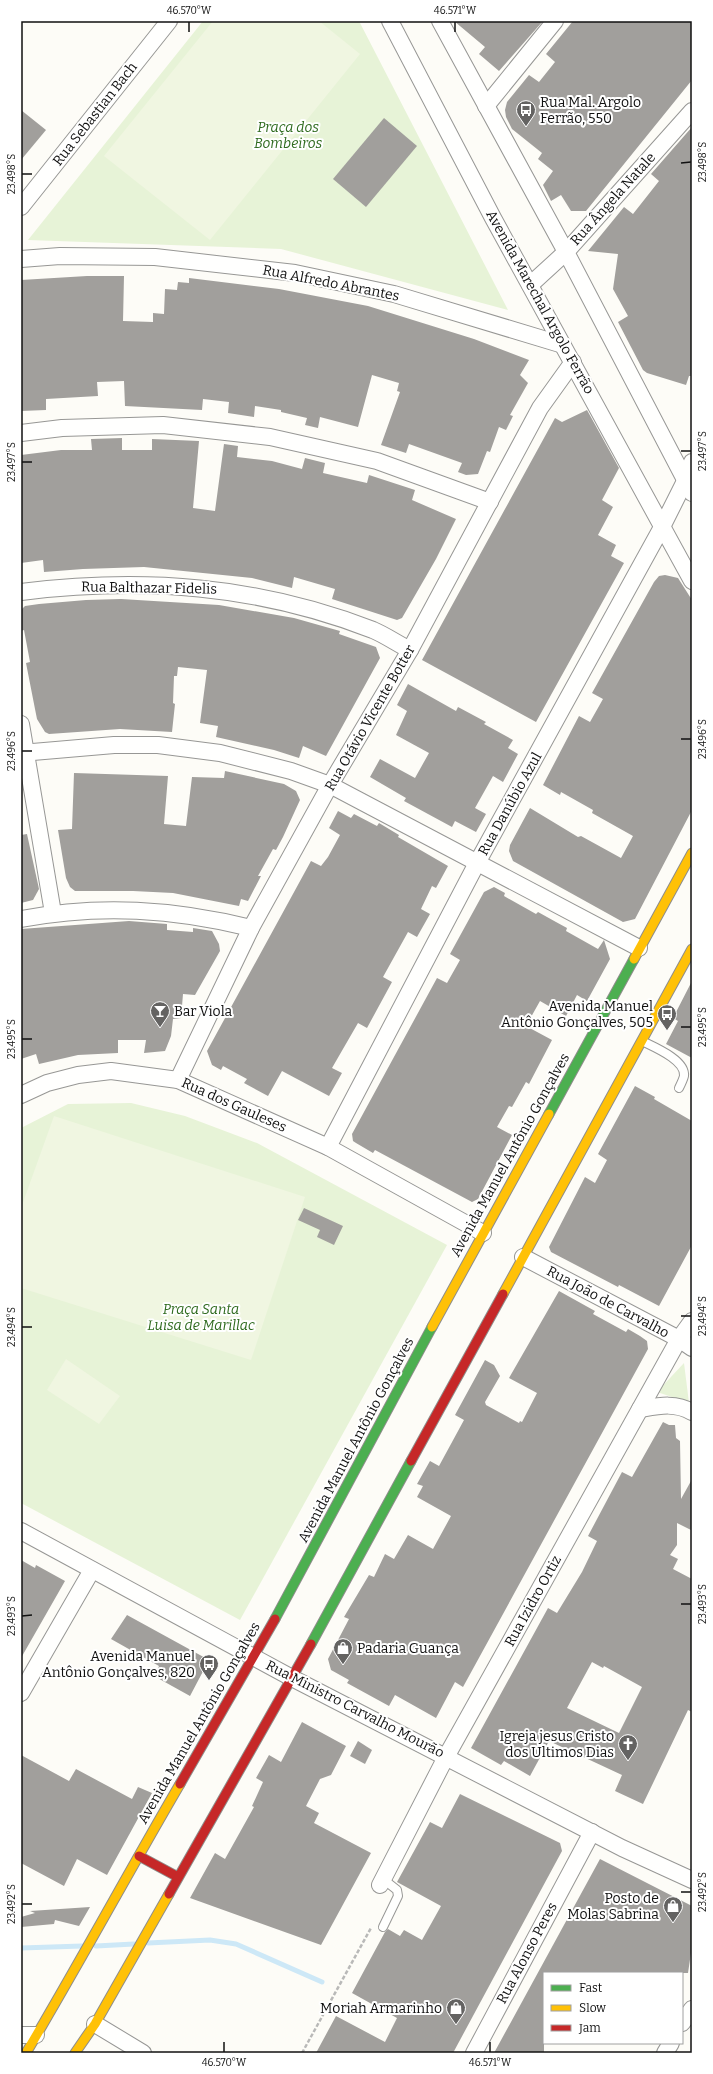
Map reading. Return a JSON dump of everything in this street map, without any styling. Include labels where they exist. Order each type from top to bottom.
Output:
[{"type":"main road","name":"Avenida Manuel Antônio Gonçalves","points":[[26,2053],[28,2035],[84,1956],[117,1893],[293,1590],[483,1233],[692,853]]},
{"type":"main road","points":[[75,2053],[95,2024],[292,1678],[692,949]]},
{"type":"main road","points":[[139,1856],[178,1877]]},
{"type":"street","name":"Rua Sebastian Bach","points":[[21,207],[169,21]]},
{"type":"street","name":"Avenida Marechal Argolo Ferrão","points":[[390,21],[530,285],[692,581]]},
{"type":"street","points":[[440,21],[566,252],[689,487]]},
{"type":"street","points":[[486,106],[556,21]]},
{"type":"street","name":"Rua Ângela Natale","points":[[530,285],[566,252],[692,111]]},
{"type":"street","name":"Rua Alfredo Abrantes","points":[[21,259],[60,256],[155,258],[295,273],[394,294],[563,345]]},
{"type":"street","name":"Rua Otávio Vicente Botter","points":[[178,1080],[251,928],[330,785],[410,650],[540,408],[573,362]]},
{"type":"street","points":[[21,433],[62,428],[163,425],[270,436],[377,461],[490,502]]},
{"type":"street","name":"Rua Danúbio Azul","points":[[328,1147],[477,863],[662,526],[689,487],[692,462]]},
{"type":"street","name":"Rua Balthazar Fidelis","points":[[21,592],[99,585],[182,586],[224,590],[296,604],[374,631],[410,650]]},
{"type":"street","points":[[21,724],[24,753],[53,913]]},
{"type":"street","points":[[24,753],[114,745],[158,746],[220,753],[291,771],[330,785],[639,948]]},
{"type":"street","points":[[21,919],[53,913],[114,911],[175,913],[207,918],[251,928]]},
{"type":"street","name":"Rua dos Gauleses","points":[[21,1095],[53,1082],[78,1075],[98,1073],[111,1072],[178,1080],[328,1147]]},
{"type":"street","points":[[328,1147],[483,1233]]},
{"type":"street","name":"Rua João de Carvalho","points":[[523,1257],[686,1344]]},
{"type":"street","name":"Rua Izidro Ortiz","points":[[382,1882],[446,1757],[640,1409],[686,1344],[692,1322]]},
{"type":"street","points":[[640,1409],[663,1405],[676,1406],[692,1412]]},
{"type":"street","name":"Rua Ministro Carvalho Mourão","points":[[21,1531],[292,1678],[592,1832],[674,1873],[692,1880]]},
{"type":"street","points":[[21,1693],[92,1570]]},
{"type":"street","name":"Rua Alonso Peres","points":[[474,2053],[592,1832]]},
{"type":"street","points":[[683,2022],[692,2009]]},
{"type":"street","points":[[95,2024],[143,2053]]},
{"type":"street","points":[[665,2053],[670,2044]]},
{"type":"lane","points":[[642,1041],[677,1060],[682,1067],[684,1075],[680,1088]]},
{"type":"lane","points":[[382,1882],[397,1890],[398,1896],[382,1927]]},
{"type":"path","points":[[302,2053],[372,1926]]},
{"type":"green space","name":"Praça dos Bombeiros","points":[[203,21],[359,21],[508,310],[281,249],[28,240]]},
{"type":"green space","points":[[213,21],[319,21],[360,54],[210,240],[104,156]]},
{"type":"green space","name":"Praça Santa Luisa de Marillac","points":[[131,1103],[185,1116],[257,1143],[447,1245],[240,1620],[21,1503],[21,1128],[68,1104]]},
{"type":"green space","points":[[54,1116],[305,1197],[251,1360],[21,1288],[21,1208]]},
{"type":"green space","points":[[66,1359],[120,1396],[99,1424],[47,1390]]},
{"type":"green space","points":[[684,1363],[690,1411],[678,1399],[657,1392]]},
{"type":"building","points":[[454,21],[543,21],[499,71],[479,54],[485,47]]},
{"type":"building","points":[[573,21],[692,21],[692,80],[586,211],[571,211],[561,195],[551,201],[543,185],[553,171],[538,159],[542,153],[512,129],[506,117],[505,110],[507,102],[529,75],[539,82],[555,62],[546,54]]},
{"type":"building","points":[[21,110],[46,130],[21,160]]},
{"type":"building","points":[[384,118],[417,146],[366,207],[333,179]]},
{"type":"building","points":[[692,127],[692,376],[689,376],[686,385],[647,373],[643,370],[618,322],[628,316],[613,289],[618,254],[588,251],[624,207],[633,214],[659,181],[651,174]]},
{"type":"building","points":[[87,276],[124,276],[123,321],[153,322],[153,313],[164,314],[165,289],[177,290],[178,282],[189,283],[189,278],[279,289],[368,306],[474,339],[529,360],[520,375],[528,383],[510,415],[513,416],[506,430],[499,427],[490,452],[487,451],[478,474],[466,475],[458,472],[462,463],[409,444],[406,453],[381,445],[400,392],[397,391],[399,383],[372,375],[358,427],[320,417],[318,428],[305,425],[307,418],[281,412],[281,410],[255,406],[254,417],[228,413],[229,402],[203,399],[202,410],[125,406],[124,381],[97,382],[98,396],[46,399],[46,410],[21,411],[21,280]]},
{"type":"building","points":[[587,410],[619,468],[602,500],[613,507],[598,535],[616,545],[611,556],[624,563],[536,722],[422,660],[555,418],[562,422]]},
{"type":"building","points":[[122,438],[122,450],[152,450],[152,439],[199,441],[193,508],[215,511],[224,444],[238,446],[237,457],[272,461],[302,469],[305,458],[325,463],[323,473],[367,483],[369,475],[415,490],[412,500],[456,519],[436,559],[402,618],[397,620],[332,599],[335,589],[294,577],[292,588],[252,578],[144,567],[44,572],[43,560],[21,563],[21,455],[61,450],[92,450],[91,439]]},
{"type":"building","points":[[665,575],[678,578],[692,600],[692,810],[635,919],[623,922],[513,861],[509,851],[510,845],[530,808],[578,837],[581,836],[621,858],[633,836],[592,813],[593,810],[561,792],[560,795],[543,785],[579,716],[590,722],[603,699],[592,693],[654,582],[659,576]]},
{"type":"building","points":[[121,599],[219,605],[294,618],[340,631],[339,634],[376,647],[380,658],[326,756],[303,746],[299,758],[274,750],[216,737],[218,726],[200,723],[207,670],[178,667],[177,676],[174,676],[173,703],[175,704],[172,732],[120,729],[49,734],[45,732],[37,719],[35,709],[26,663],[30,662],[24,630],[21,631],[21,610],[25,606],[39,604]]},
{"type":"building","points":[[408,684],[456,711],[458,707],[486,722],[484,724],[513,740],[508,748],[518,754],[503,782],[493,776],[475,808],[486,814],[476,832],[455,821],[452,827],[404,801],[406,798],[370,777],[380,759],[415,778],[429,753],[396,735],[407,711],[397,705]]},
{"type":"building","points":[[225,771],[284,784],[296,791],[300,800],[276,850],[273,849],[258,876],[261,876],[248,901],[241,899],[239,906],[173,893],[75,891],[70,887],[66,878],[58,830],[72,829],[74,773],[168,776],[164,824],[186,826],[192,777],[224,778]]},
{"type":"building","points":[[338,811],[351,818],[354,814],[377,826],[379,823],[399,835],[398,837],[448,866],[436,888],[432,886],[421,909],[430,914],[417,937],[408,932],[383,977],[392,982],[367,1028],[358,1023],[332,1068],[342,1073],[329,1096],[282,1071],[268,1096],[244,1083],[247,1079],[223,1066],[221,1070],[212,1065],[207,1051],[311,861],[321,866],[328,857],[340,835],[329,828]]},
{"type":"building","points":[[27,834],[39,889],[33,900],[21,903],[21,835]]},
{"type":"building","points":[[494,887],[505,893],[504,896],[536,914],[538,912],[567,928],[566,931],[598,949],[604,940],[610,959],[587,1001],[577,995],[566,1016],[540,1001],[526,1026],[552,1040],[529,1084],[526,1082],[512,1107],[509,1106],[497,1127],[512,1135],[478,1199],[472,1202],[375,1150],[373,1153],[353,1141],[352,1134],[437,978],[447,983],[460,960],[450,954],[484,892]]},
{"type":"building","points":[[129,921],[167,924],[167,930],[193,932],[193,928],[212,931],[219,944],[220,951],[195,995],[183,994],[181,1018],[173,1019],[171,1036],[165,1051],[144,1053],[146,1040],[118,1040],[118,1053],[78,1055],[39,1064],[36,1054],[21,1059],[21,929]]},
{"type":"building","points":[[692,981],[692,1058],[666,1044],[678,1021],[673,1018]]},
{"type":"building","points":[[635,1086],[692,1121],[692,1245],[659,1306],[619,1285],[618,1287],[551,1252],[549,1247],[585,1177],[595,1183],[607,1160],[598,1154]]},
{"type":"building","points":[[304,1208],[343,1226],[334,1245],[317,1237],[320,1230],[298,1220]]},
{"type":"building","points":[[559,1291],[595,1311],[593,1314],[626,1332],[628,1329],[640,1336],[647,1341],[648,1349],[463,1687],[455,1682],[436,1718],[395,1695],[389,1706],[347,1683],[349,1680],[331,1670],[328,1659],[349,1619],[344,1617],[369,1575],[374,1577],[385,1554],[394,1559],[408,1535],[433,1549],[451,1516],[417,1497],[423,1486],[417,1484],[430,1461],[439,1466],[464,1420],[455,1415],[485,1360],[494,1365],[500,1376],[485,1402],[486,1405],[519,1423],[520,1421],[522,1422],[537,1393],[509,1378]]},
{"type":"building","points":[[663,1422],[669,1425],[675,1425],[676,1438],[680,1441],[681,1499],[691,1481],[691,1530],[677,1523],[677,1545],[670,1555],[678,1559],[673,1569],[692,1579],[692,1712],[688,1710],[643,1804],[615,1791],[622,1775],[549,1741],[530,1776],[504,1761],[501,1765],[471,1748],[548,1608],[557,1613],[582,1572],[597,1541],[588,1536],[622,1472],[632,1477]],"holes":[[[592,1662],[603,1668],[604,1666],[642,1687],[619,1733],[567,1708]]]},
{"type":"building","points":[[21,1560],[35,1568],[36,1565],[65,1581],[21,1658]]},
{"type":"building","points":[[127,1615],[209,1660],[190,1696],[154,1676],[159,1666],[111,1639]]},
{"type":"building","points":[[302,1722],[346,1746],[331,1775],[320,1779],[306,1806],[319,1813],[314,1823],[371,1853],[321,1945],[190,1898],[215,1853],[225,1859],[254,1807],[252,1806],[263,1782],[256,1778],[269,1755],[281,1762]]},
{"type":"building","points":[[358,1741],[372,1750],[365,1764],[350,1756]]},
{"type":"building","points":[[21,1755],[69,1781],[76,1769],[132,1799],[138,1787],[152,1793],[107,1875],[77,1859],[64,1886],[21,1863]]},
{"type":"building","points":[[460,1794],[560,1843],[562,1851],[453,2053],[316,2053],[336,2016],[385,2042],[397,2018],[352,1993],[388,1929],[400,1936],[404,1930],[422,1940],[441,1906],[397,1882],[430,1822],[442,1828]]},
{"type":"building","points":[[600,1859],[692,1906],[692,1946],[688,1973],[543,1972],[544,2053],[494,2053]]},
{"type":"building","points":[[90,1907],[79,1926],[55,1920],[54,1924],[21,1927],[21,1917],[35,1913],[30,1911]]},
{"type":"waterway","points":[[148,1943],[210,1940],[236,1944],[322,1982]]},
{"type":"waterway","points":[[96,1946],[134,1944]]},
{"type":"waterway","points":[[21,1948],[82,1946]]},
{"type":"traffic: fast","points":[[549,1114],[634,959]]},
{"type":"traffic: fast","points":[[275,1619],[432,1327]]},
{"type":"traffic: fast","points":[[311,1644],[411,1461]]},
{"type":"traffic: slow","points":[[634,959],[692,853]]},
{"type":"traffic: slow","points":[[503,1294],[692,949]]},
{"type":"traffic: slow","points":[[432,1327],[549,1114]]},
{"type":"traffic: slow","points":[[26,2053],[180,1784]]},
{"type":"traffic: slow","points":[[75,2053],[95,2024],[169,1894]]},
{"type":"traffic: jam","points":[[411,1461],[503,1294]]},
{"type":"traffic: jam","points":[[180,1784],[275,1619]]},
{"type":"traffic: jam","points":[[169,1894],[311,1644]]},
{"type":"traffic: jam","points":[[139,1856],[178,1877]]},
{"type":"place","name":"Rua Mal. Argolo Ferrão, 550","points":[[526,127]]},
{"type":"place","name":"Bar Viola","points":[[160,1028]]},
{"type":"place","name":"Avenida Manuel Antônio Gonçalves, 505","points":[[667,1031]]},
{"type":"place","name":"Padaria Guança","points":[[343,1665]]},
{"type":"place","name":"Avenida Manuel Antônio Gonçalves, 820","points":[[209,1681]]},
{"type":"place","name":"Igreja jesus Cristo dos Ultimos Dias","points":[[628,1761]]},
{"type":"place","name":"Posto de Molas Sabrina","points":[[673,1923]]},
{"type":"place","name":"Moriah Armarinho","points":[[456,2025]]}]
